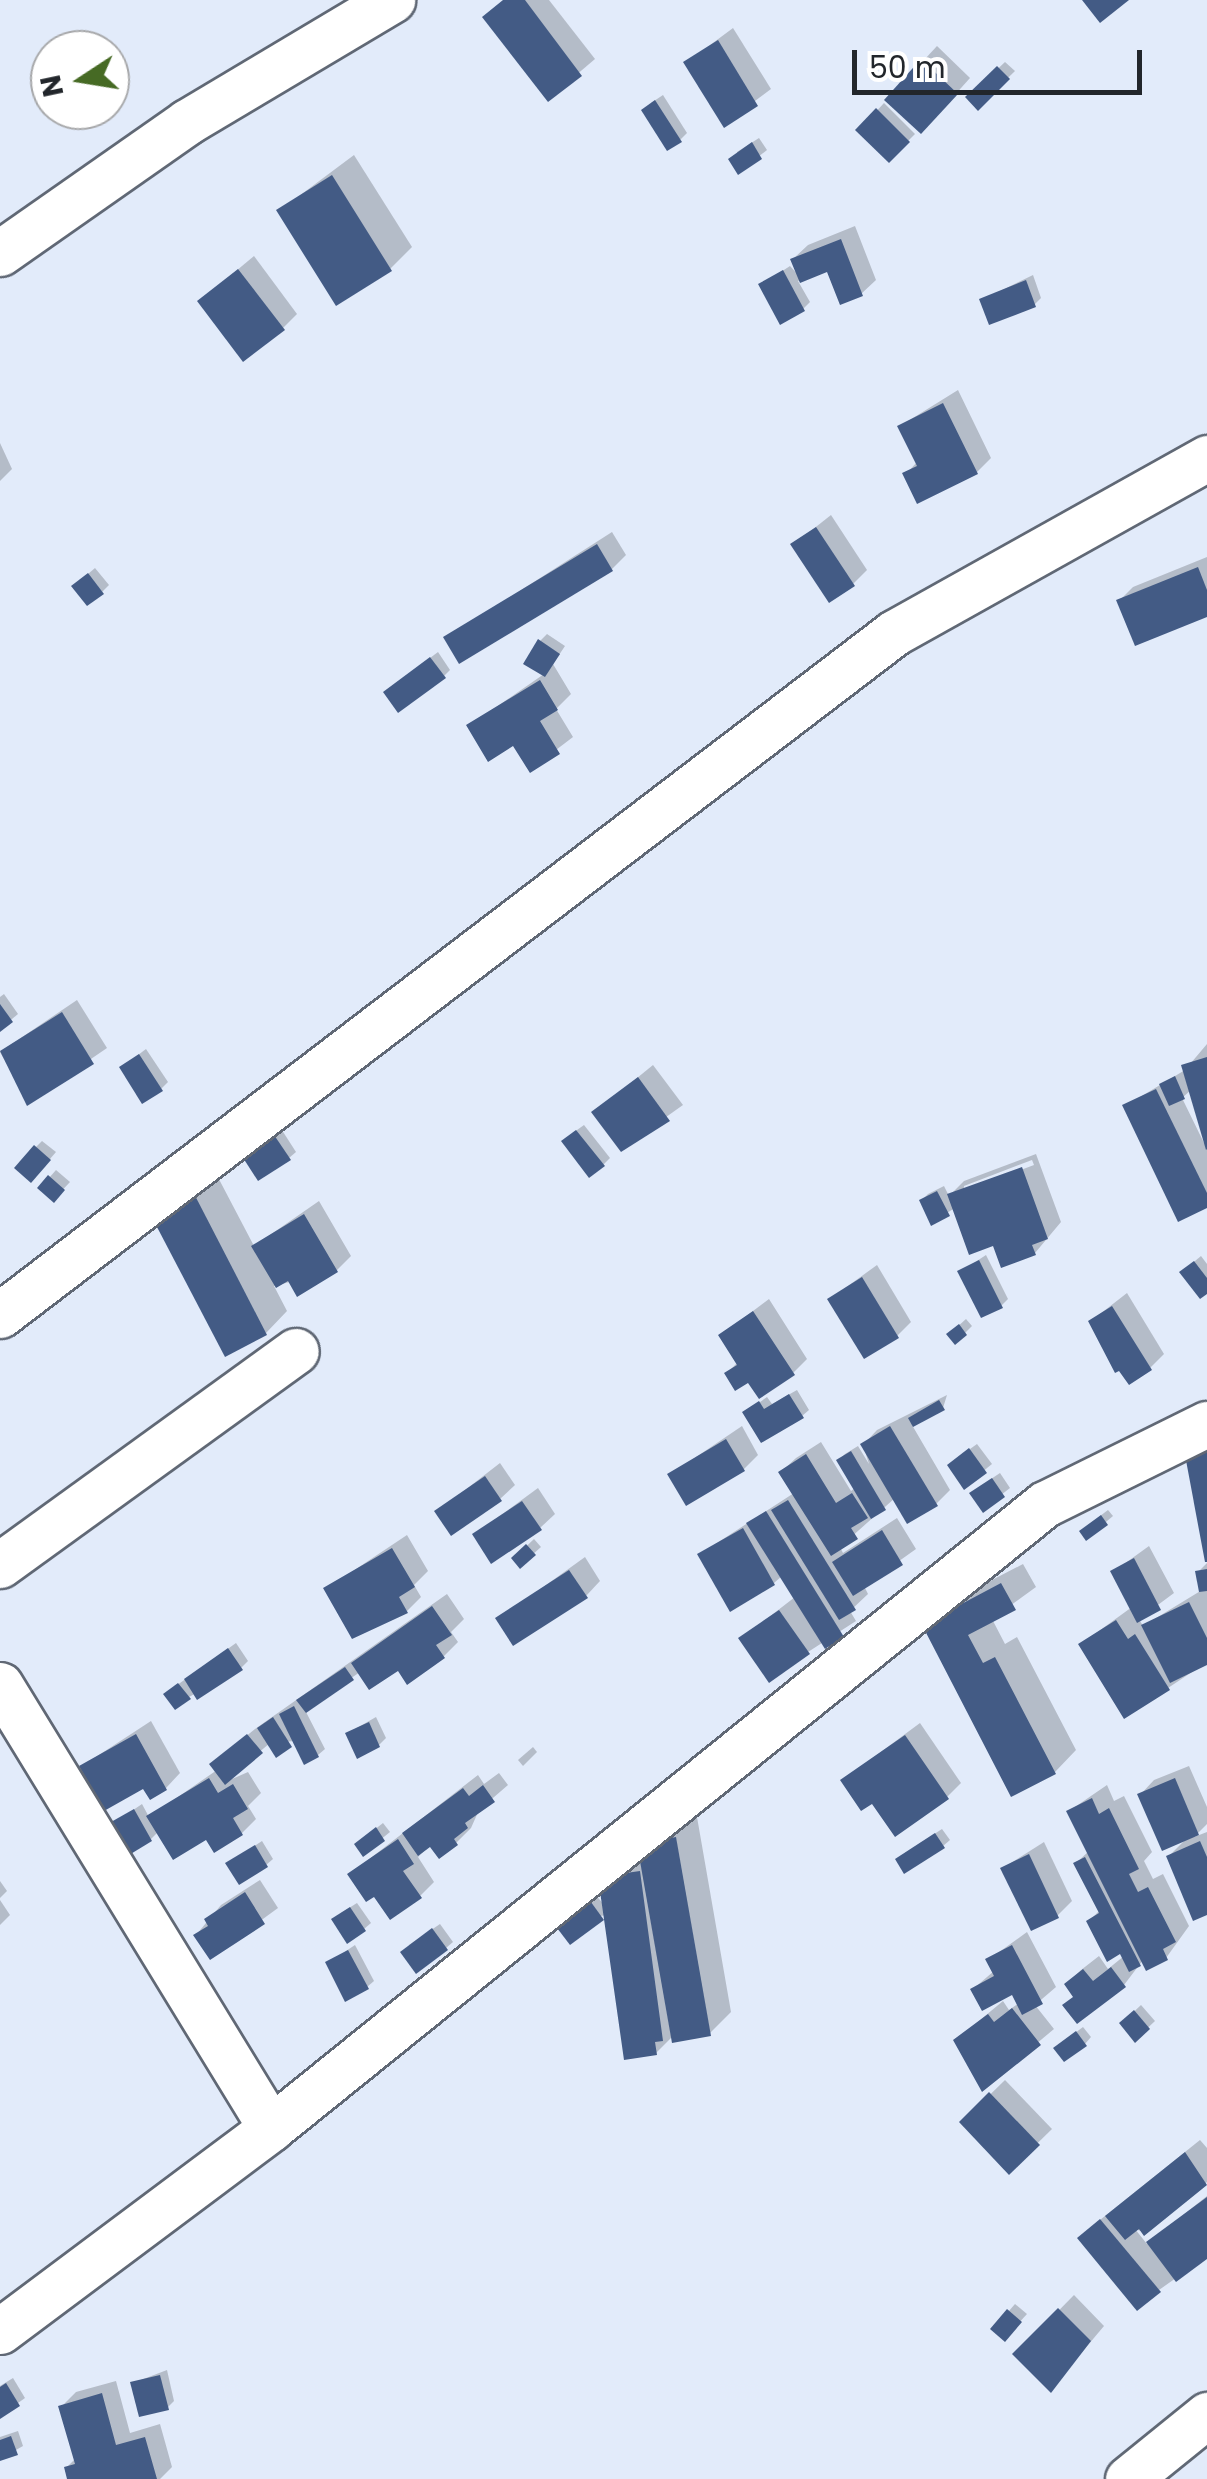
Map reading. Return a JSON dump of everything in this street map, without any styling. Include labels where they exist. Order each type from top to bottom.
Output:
[{"type":"street","points":[[0,253],[187,122],[392,0]]},
{"type":"street","points":[[0,1315],[894,633],[1207,458]]},
{"type":"street","points":[[0,1565],[296,1352]]},
{"type":"street","points":[[0,2330],[271,2128],[1044,1504],[1207,1424]]},
{"type":"street","points":[[0,1685],[271,2128]]},
{"type":"street","points":[[1128,2479],[1207,2415]]},
{"type":"building","points":[[503,0],[525,0],[582,76],[548,102],[482,17]]},
{"type":"building","points":[[1082,0],[1129,0],[1100,23]]},
{"type":"building","points":[[718,40],[758,106],[724,128],[683,62]]},
{"type":"building","points":[[921,59],[958,94],[921,134],[884,100]]},
{"type":"building","points":[[997,66],[1010,79],[978,111],[965,97]]},
{"type":"building","points":[[655,100],[682,142],[667,151],[641,110]]},
{"type":"building","points":[[876,108],[910,142],[889,163],[855,130]]},
{"type":"building","points":[[752,142],[762,159],[738,175],[728,159]]},
{"type":"building","points":[[332,175],[392,271],[336,306],[276,210]]},
{"type":"building","points":[[841,239],[863,296],[840,305],[827,272],[800,283],[790,259]]},
{"type":"building","points":[[238,269],[285,330],[243,362],[197,301]]},
{"type":"building","points":[[783,270],[805,311],[780,325],[758,284]]},
{"type":"building","points":[[1026,280],[1036,307],[989,325],[979,299]]},
{"type":"building","points":[[943,403],[978,474],[917,504],[902,473],[917,466],[897,426]]},
{"type":"building","points":[[816,527],[855,586],[829,603],[790,544]]},
{"type":"building","points":[[597,544],[613,571],[459,664],[443,637]]},
{"type":"building","points":[[1198,567],[1207,590],[1207,617],[1135,646],[1116,600]]},
{"type":"building","points":[[88,573],[104,594],[87,606],[71,586]]},
{"type":"building","points":[[538,639],[560,654],[545,677],[523,664]]},
{"type":"building","points":[[430,657],[446,678],[398,713],[383,692]]},
{"type":"building","points":[[540,680],[558,710],[540,721],[560,754],[530,773],[513,746],[488,762],[466,725]]},
{"type":"building","points":[[0,1004],[13,1022],[0,1032]]},
{"type":"building","points":[[62,1012],[94,1064],[27,1106],[0,1051]]},
{"type":"building","points":[[139,1054],[163,1091],[142,1104],[119,1067]]},
{"type":"building","points":[[1207,1057],[1207,1149],[1206,1150],[1181,1065]]},
{"type":"building","points":[[1175,1076],[1185,1099],[1169,1106],[1159,1084]]},
{"type":"building","points":[[638,1077],[670,1121],[621,1152],[591,1112]]},
{"type":"building","points":[[1156,1089],[1207,1193],[1207,1208],[1178,1222],[1122,1105]]},
{"type":"building","points":[[270,1129],[291,1160],[258,1181],[238,1150]]},
{"type":"building","points":[[576,1130],[605,1166],[589,1178],[561,1141]]},
{"type":"building","points":[[34,1145],[51,1160],[31,1183],[14,1168]]},
{"type":"building","points":[[1022,1167],[1048,1239],[1032,1245],[1036,1255],[1001,1268],[993,1246],[969,1255],[947,1194]]},
{"type":"building","points":[[48,1175],[65,1190],[54,1203],[37,1188]]},
{"type":"building","points":[[189,1184],[267,1335],[225,1357],[146,1206]]},
{"type":"building","points":[[937,1191],[950,1216],[931,1226],[919,1200]]},
{"type":"building","points":[[304,1214],[338,1272],[297,1297],[288,1281],[276,1288],[251,1246]]},
{"type":"building","points":[[979,1260],[1003,1308],[981,1318],[957,1271]]},
{"type":"building","points":[[1194,1261],[1207,1278],[1207,1294],[1200,1299],[1179,1272]]},
{"type":"building","points":[[862,1277],[899,1338],[864,1359],[827,1299]]},
{"type":"building","points":[[1112,1306],[1152,1370],[1129,1385],[1119,1371],[1115,1373],[1088,1321]]},
{"type":"building","points":[[753,1311],[795,1375],[759,1399],[748,1383],[735,1391],[724,1373],[737,1365],[718,1335]]},
{"type":"building","points":[[959,1324],[967,1335],[955,1345],[946,1334]]},
{"type":"building","points":[[789,1394],[804,1418],[761,1443],[742,1412],[759,1401],[764,1409]]},
{"type":"building","points":[[939,1400],[945,1410],[913,1427],[908,1418]]},
{"type":"building","points":[[890,1426],[938,1506],[907,1524],[860,1444]]},
{"type":"building","points":[[726,1439],[745,1471],[686,1506],[667,1474]]},
{"type":"building","points":[[969,1448],[987,1473],[964,1490],[947,1465]]},
{"type":"building","points":[[851,1451],[886,1510],[871,1519],[836,1460]]},
{"type":"building","points":[[1207,1451],[1207,1562],[1205,1562],[1185,1455]]},
{"type":"building","points":[[806,1454],[836,1503],[852,1493],[868,1518],[851,1528],[858,1539],[831,1556],[778,1472]]},
{"type":"building","points":[[485,1476],[502,1501],[451,1536],[434,1511]]},
{"type":"building","points":[[992,1478],[1005,1497],[983,1513],[969,1493]]},
{"type":"building","points":[[788,1500],[856,1610],[839,1620],[771,1510]]},
{"type":"building","points":[[522,1501],[542,1530],[491,1564],[472,1534]]},
{"type":"building","points":[[766,1511],[844,1637],[825,1649],[746,1523]]},
{"type":"building","points":[[1101,1515],[1108,1525],[1086,1541],[1079,1531]]},
{"type":"building","points":[[743,1528],[775,1585],[730,1612],[697,1554]]},
{"type":"building","points":[[882,1530],[903,1565],[853,1596],[832,1562]]},
{"type":"building","points":[[526,1544],[536,1555],[520,1569],[511,1558]]},
{"type":"building","points":[[392,1548],[415,1587],[399,1597],[408,1613],[352,1639],[323,1588]]},
{"type":"building","points":[[1134,1558],[1161,1610],[1137,1623],[1110,1571]]},
{"type":"building","points":[[1207,1569],[1207,1591],[1199,1592],[1195,1571]]},
{"type":"building","points":[[569,1570],[588,1598],[513,1646],[495,1618]]},
{"type":"building","points":[[1001,1583],[1016,1610],[968,1635],[983,1663],[995,1657],[1056,1774],[1011,1797],[922,1625]]},
{"type":"building","points":[[1189,1602],[1207,1638],[1207,1665],[1170,1683],[1141,1625]]},
{"type":"building","points":[[432,1606],[452,1635],[436,1645],[445,1658],[407,1685],[398,1671],[369,1690],[351,1663]]},
{"type":"building","points":[[779,1610],[810,1654],[769,1683],[738,1638]]},
{"type":"building","points":[[1116,1620],[1128,1639],[1135,1634],[1170,1690],[1124,1719],[1078,1644]]},
{"type":"building","points":[[228,1648],[243,1670],[197,1700],[184,1679]]},
{"type":"building","points":[[345,1667],[354,1680],[306,1713],[296,1700]]},
{"type":"building","points":[[178,1683],[191,1699],[175,1710],[163,1694]]},
{"type":"building","points":[[294,1706],[319,1757],[304,1765],[279,1714]]},
{"type":"building","points":[[273,1717],[292,1747],[276,1758],[257,1728]]},
{"type":"building","points":[[369,1722],[380,1747],[357,1759],[345,1733]]},
{"type":"building","points":[[136,1734],[167,1790],[150,1800],[143,1789],[104,1811],[79,1766]]},
{"type":"building","points":[[247,1734],[263,1753],[225,1785],[209,1764]]},
{"type":"building","points":[[905,1735],[949,1799],[895,1837],[872,1804],[861,1811],[840,1780]]},
{"type":"building","points":[[209,1778],[218,1793],[233,1784],[248,1809],[233,1818],[243,1835],[214,1853],[206,1840],[173,1860],[146,1816]]},
{"type":"building","points":[[1175,1778],[1199,1835],[1162,1851],[1137,1794]]},
{"type":"building","points":[[483,1785],[495,1802],[465,1823],[468,1828],[454,1839],[458,1845],[439,1859],[430,1847],[418,1856],[402,1833],[463,1788],[469,1796]]},
{"type":"building","points":[[1092,1798],[1099,1814],[1109,1808],[1139,1869],[1129,1874],[1138,1892],[1148,1887],[1176,1942],[1163,1949],[1168,1960],[1146,1971],[1066,1811]]},
{"type":"building","points":[[134,1809],[152,1841],[129,1855],[111,1822]]},
{"type":"building","points":[[376,1827],[385,1841],[363,1857],[354,1844]]},
{"type":"building","points":[[935,1833],[945,1848],[904,1874],[895,1859]]},
{"type":"building","points":[[676,1837],[711,2036],[672,2043],[637,1844]]},
{"type":"building","points":[[398,1839],[414,1864],[403,1871],[422,1898],[390,1920],[374,1897],[366,1902],[347,1874]]},
{"type":"building","points":[[1200,1841],[1207,1857],[1207,1915],[1193,1921],[1166,1856]]},
{"type":"building","points":[[255,1845],[268,1867],[239,1885],[225,1863]]},
{"type":"building","points":[[1029,1854],[1059,1918],[1031,1931],[1000,1868]]},
{"type":"building","points":[[1085,1857],[1141,1966],[1129,1972],[1120,1954],[1107,1962],[1086,1921],[1099,1913],[1073,1863]]},
{"type":"building","points":[[640,1871],[663,2041],[655,2042],[657,2055],[624,2060],[598,1877]]},
{"type":"building","points":[[245,1892],[265,1924],[210,1960],[193,1935],[208,1926],[204,1919]]},
{"type":"building","points":[[588,1898],[604,1920],[570,1945],[554,1924]]},
{"type":"building","points":[[350,1907],[366,1931],[347,1944],[331,1919]]},
{"type":"building","points":[[432,1928],[448,1950],[416,1974],[400,1952]]},
{"type":"building","points":[[1012,1945],[1043,2004],[1022,2015],[1012,1995],[982,2011],[970,1989],[994,1976],[985,1959]]},
{"type":"building","points":[[348,1950],[369,1989],[345,2002],[325,1962]]},
{"type":"building","points":[[1111,1967],[1126,1987],[1077,2024],[1062,2005],[1073,1997],[1064,1984],[1083,1969],[1093,1981]]},
{"type":"building","points":[[1012,2008],[1041,2045],[982,2092],[953,2040],[988,2014],[994,2022]]},
{"type":"building","points":[[1134,2010],[1150,2029],[1135,2043],[1119,2023]]},
{"type":"building","points":[[1076,2031],[1087,2046],[1064,2062],[1053,2048]]},
{"type":"building","points":[[989,2092],[1040,2145],[1009,2175],[959,2122]]},
{"type":"building","points":[[1185,2152],[1207,2185],[1144,2236],[1139,2229],[1125,2240],[1105,2216]]},
{"type":"building","points":[[1207,2197],[1207,2259],[1176,2282],[1146,2242]]},
{"type":"building","points":[[1100,2219],[1161,2292],[1137,2311],[1077,2238]]},
{"type":"building","points":[[1058,2308],[1091,2341],[1051,2393],[1012,2354]]},
{"type":"building","points":[[1007,2309],[1022,2322],[1005,2342],[990,2329]]},
{"type":"building","points":[[160,2375],[169,2410],[139,2417],[130,2382]]},
{"type":"building","points":[[6,2383],[20,2406],[0,2419],[0,2387]]},
{"type":"building","points":[[102,2393],[116,2445],[145,2437],[157,2479],[67,2479],[64,2467],[75,2464],[58,2406]]},
{"type":"building","points":[[11,2436],[18,2455],[0,2461],[0,2440]]}]
